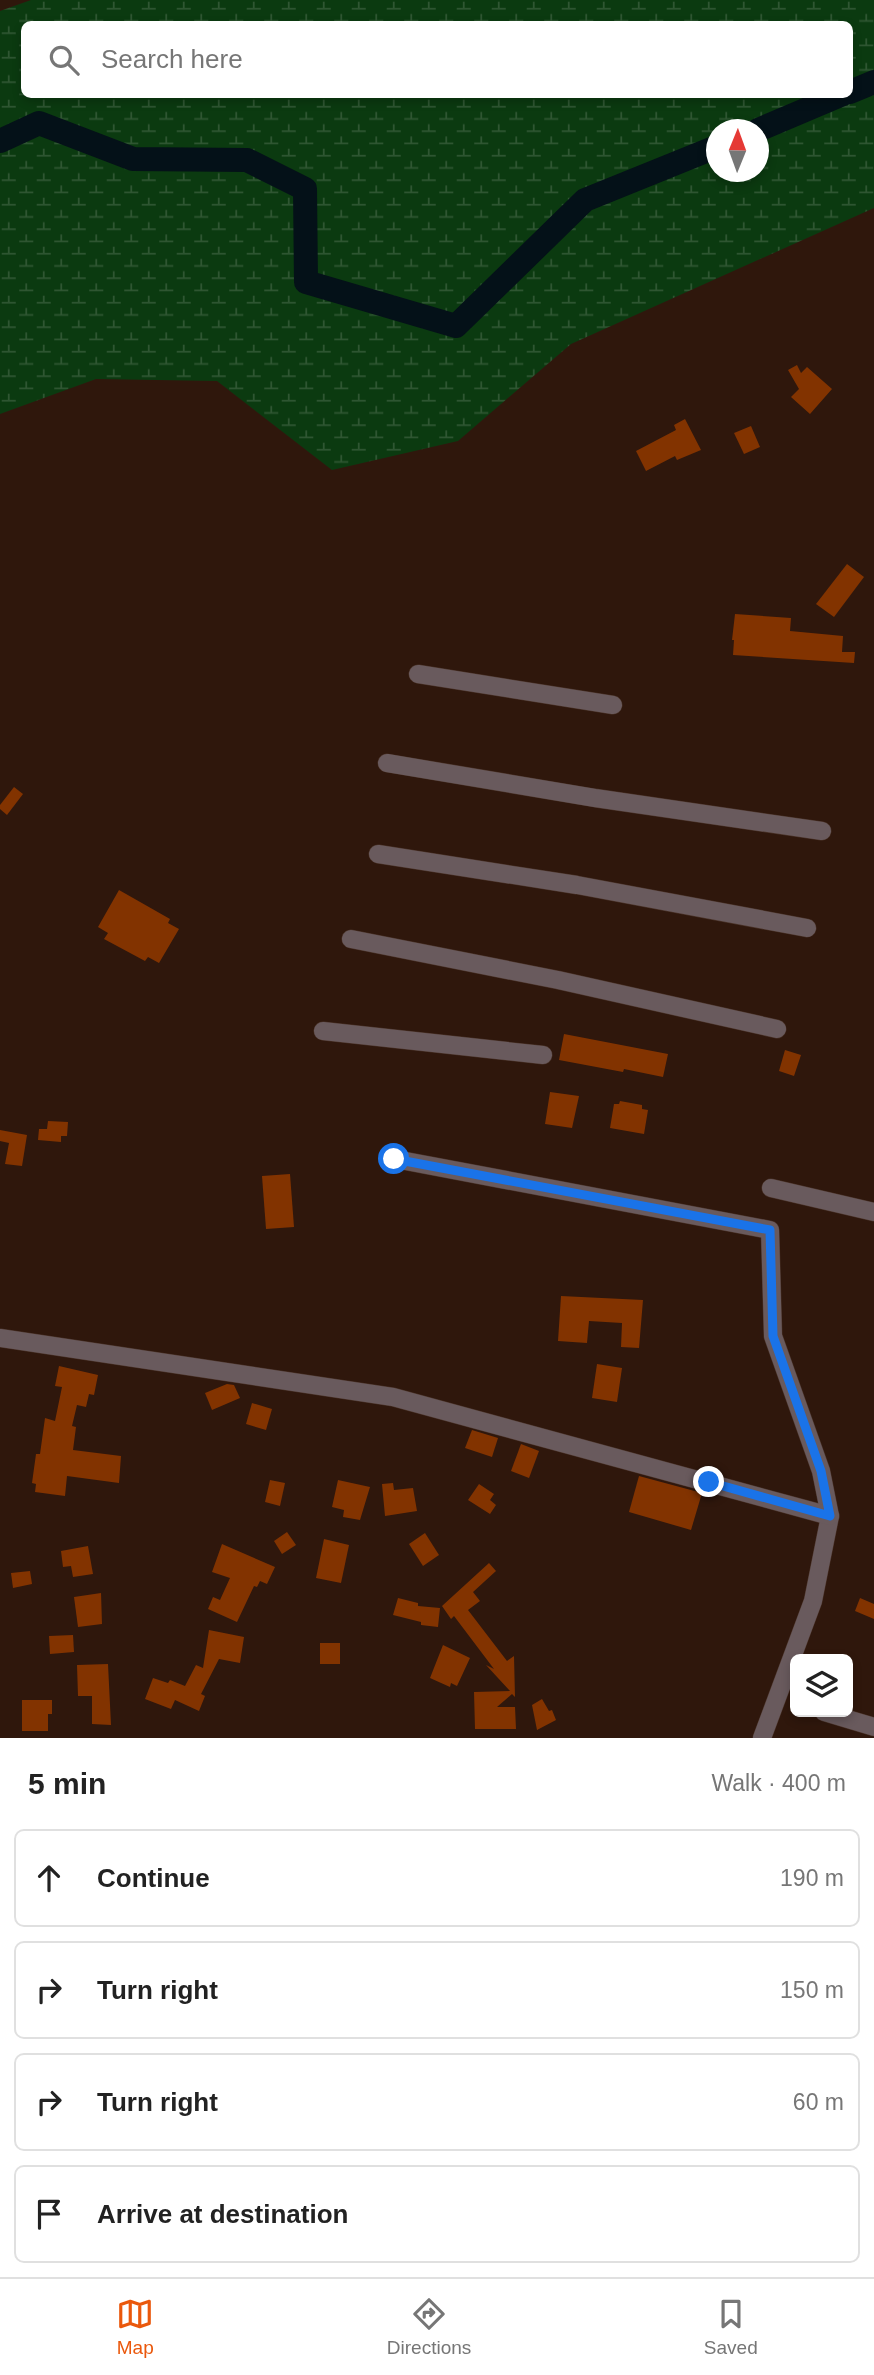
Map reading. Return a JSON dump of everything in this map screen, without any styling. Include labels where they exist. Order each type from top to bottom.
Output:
[{"type":"street","points":[[418,674],[614,705]]},
{"type":"street","points":[[387,763],[595,798],[822,831]]},
{"type":"street","points":[[378,854],[577,885],[807,928]]},
{"type":"street","points":[[351,939],[558,980],[777,1029]]},
{"type":"street","points":[[323,1031],[543,1055]]},
{"type":"street","points":[[394,1159],[770,1230],[773,1336],[821,1471],[830,1516],[813,1601],[787,1701],[762,1738]]},
{"type":"street","points":[[771,1188],[874,1212]]},
{"type":"street","points":[[0,1338],[393,1397],[830,1516]]},
{"type":"street","points":[[841,1717],[874,1727]]},
{"type":"green space","points":[[31,0],[874,0],[874,208],[571,344],[458,441],[332,470],[217,381],[96,379],[0,414],[0,11]]},
{"type":"building","points":[[797,365],[801,373],[807,367],[832,389],[810,414],[791,397],[799,389],[788,370]]},
{"type":"building","points":[[685,419],[701,450],[677,460],[675,456],[646,471],[636,451],[676,430],[674,425]]},
{"type":"building","points":[[751,426],[760,447],[744,454],[734,433]]},
{"type":"building","points":[[847,564],[864,577],[834,617],[816,604]]},
{"type":"building","points":[[735,614],[791,618],[790,631],[843,636],[842,652],[855,652],[854,663],[733,655]]},
{"type":"building","points":[[14,787],[23,794],[7,815],[0,809],[0,805]]},
{"type":"building","points":[[119,890],[170,919],[168,923],[179,929],[159,963],[148,957],[145,961],[104,939],[108,933],[98,927]]},
{"type":"building","points":[[564,1034],[668,1054],[663,1077],[559,1060]]},
{"type":"building","points":[[785,1050],[801,1055],[794,1076],[779,1071]]},
{"type":"building","points":[[550,1092],[579,1096],[572,1128],[545,1124]]},
{"type":"building","points":[[620,1101],[642,1105],[642,1109],[648,1110],[644,1134],[610,1128],[614,1104],[619,1104]]},
{"type":"building","points":[[48,1121],[68,1122],[67,1136],[61,1136],[61,1142],[38,1140],[39,1129],[47,1129]]},
{"type":"building","points":[[0,1130],[27,1135],[22,1166],[5,1164],[9,1143],[0,1141]]},
{"type":"building","points":[[290,1174],[294,1227],[266,1229],[262,1176]]},
{"type":"building","points":[[561,1296],[643,1300],[639,1348],[621,1347],[622,1323],[589,1321],[587,1343],[558,1341]]},
{"type":"building","points":[[597,1364],[622,1368],[617,1402],[592,1398]]},
{"type":"building","points":[[59,1366],[98,1375],[94,1395],[89,1394],[86,1407],[77,1405],[72,1426],[76,1427],[73,1450],[121,1456],[119,1483],[67,1476],[65,1496],[35,1492],[36,1484],[32,1483],[36,1454],[40,1454],[45,1418],[55,1421],[62,1387],[55,1386]]},
{"type":"building","points":[[227,1384],[234,1385],[240,1398],[212,1410],[205,1393]]},
{"type":"building","points":[[252,1403],[272,1409],[266,1430],[246,1424]]},
{"type":"building","points":[[472,1430],[498,1438],[492,1457],[465,1448]]},
{"type":"building","points":[[521,1444],[539,1451],[529,1478],[511,1471]]},
{"type":"building","points":[[639,1476],[702,1493],[691,1530],[629,1512]]},
{"type":"building","points":[[270,1480],[285,1483],[280,1506],[265,1502]]},
{"type":"building","points":[[338,1480],[370,1487],[360,1520],[343,1517],[344,1510],[332,1507]]},
{"type":"building","points":[[393,1483],[394,1490],[413,1488],[417,1511],[385,1516],[382,1484]]},
{"type":"building","points":[[479,1484],[494,1494],[490,1500],[496,1505],[490,1514],[468,1500]]},
{"type":"building","points":[[287,1532],[296,1545],[282,1554],[274,1541]]},
{"type":"building","points":[[425,1533],[439,1555],[423,1566],[409,1544]]},
{"type":"building","points":[[324,1539],[349,1545],[341,1583],[316,1578]]},
{"type":"building","points":[[222,1544],[275,1567],[267,1584],[260,1581],[257,1587],[254,1586],[237,1622],[208,1609],[213,1597],[220,1600],[230,1578],[212,1572]]},
{"type":"building","points":[[88,1546],[93,1574],[73,1577],[71,1566],[63,1567],[61,1551]]},
{"type":"building","points":[[489,1563],[496,1571],[473,1592],[480,1601],[468,1610],[507,1661],[514,1656],[515,1697],[512,1694],[497,1707],[515,1707],[516,1729],[475,1729],[474,1692],[510,1691],[486,1665],[494,1669],[454,1616],[451,1619],[442,1606]]},
{"type":"building","points":[[30,1571],[32,1584],[13,1588],[11,1573]]},
{"type":"building","points":[[101,1593],[102,1624],[78,1627],[74,1597]]},
{"type":"building","points":[[398,1598],[418,1603],[418,1606],[440,1608],[438,1627],[421,1625],[421,1622],[393,1615]]},
{"type":"building","points":[[860,1598],[874,1604],[874,1619],[855,1611]]},
{"type":"building","points":[[209,1630],[244,1637],[240,1663],[219,1659],[201,1694],[205,1696],[199,1711],[175,1700],[171,1709],[145,1699],[153,1678],[168,1683],[170,1680],[185,1686],[196,1665],[203,1668]]},
{"type":"building","points":[[73,1635],[74,1652],[50,1654],[49,1636]]},
{"type":"building","points":[[320,1643],[340,1643],[340,1664],[320,1664]]},
{"type":"building","points":[[443,1645],[470,1658],[457,1686],[451,1683],[450,1687],[430,1678]]},
{"type":"building","points":[[108,1664],[111,1725],[92,1724],[92,1696],[78,1696],[77,1665]]},
{"type":"building","points":[[542,1699],[549,1711],[552,1710],[556,1720],[537,1730],[532,1705]]},
{"type":"building","points":[[22,1700],[52,1700],[52,1714],[48,1714],[48,1731],[22,1731]]},
{"type":"waterway","points":[[853,91],[874,82]]},
{"type":"waterway","points":[[769,125],[834,98]]},
{"type":"waterway","points":[[0,141],[39,123],[133,159],[247,160],[305,189],[306,282],[456,326],[585,200],[706,151]]},
{"type":"route","points":[[394,1159],[770,1230],[773,1336],[821,1471],[830,1516],[709,1482]]}]
